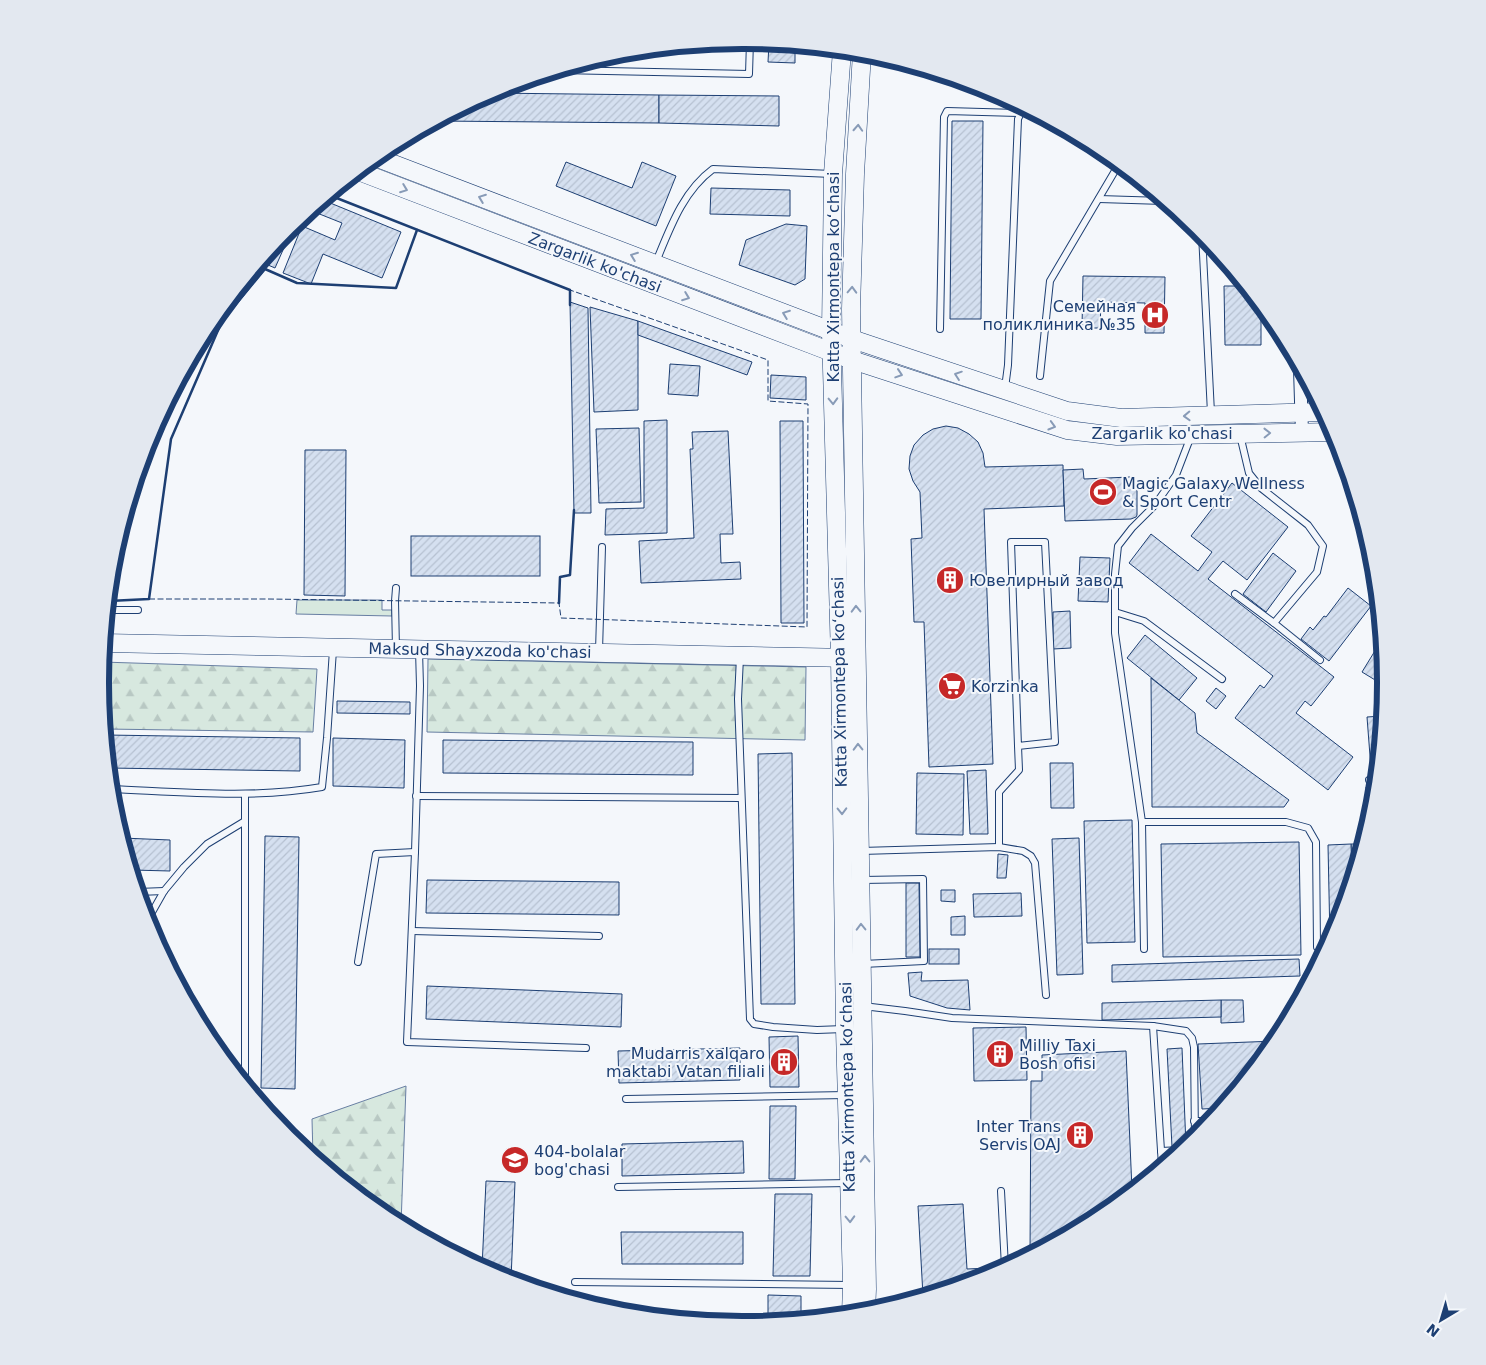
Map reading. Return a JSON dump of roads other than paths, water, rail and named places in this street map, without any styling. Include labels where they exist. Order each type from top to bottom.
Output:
[{"type":"main road","name":"Katta Xirmontepa koʻchasi","points":[[842,57],[833,174],[831,331],[844,349]]},
{"type":"main road","name":"Katta Xirmontepa koʻchasi","points":[[862,60],[844,349],[853,1005],[866,1304]]},
{"type":"main road","name":"Zargarlik ko'chasi","points":[[384,161],[831,331]]},
{"type":"main road","name":"Zargarlik ko'chasi","points":[[368,172],[1067,430],[1117,436],[1325,432]]},
{"type":"main road","name":"Zargarlik ko'chasi","points":[[844,349],[1083,414],[1121,418],[1316,412]]},
{"type":"main road","name":"Maksud Shayxzoda ko'chasi","points":[[111,643],[848,658]]},
{"type":"main road","name":"Katta Xirmontepa koʻchasi","points":[[848,658],[860,852],[861,964],[853,1005],[845,1028],[851,1307]]},
{"type":"street","points":[[1301,382],[1302,433]]},
{"type":"lane","points":[[578,70],[750,74],[750,49]]},
{"type":"lane","points":[[940,329],[944,117],[947,111],[1018,112]]},
{"type":"lane","points":[[1004,391],[1008,365],[1018,119],[1022,114]]},
{"type":"lane","points":[[656,264],[675,216],[690,191],[713,168],[833,174]]},
{"type":"lane","points":[[1040,376],[1050,281],[1115,170]]},
{"type":"lane","points":[[1098,200],[1155,201]]},
{"type":"lane","points":[[1203,247],[1212,415]]},
{"type":"lane","points":[[1239,434],[1249,473],[1261,488],[1308,525],[1322,546],[1317,572],[1274,623]]},
{"type":"lane","points":[[1144,949],[1142,822],[1115,634],[1118,546],[1132,528],[1155,505],[1176,475],[1192,435]]},
{"type":"lane","points":[[999,847],[998,792],[1019,770],[1018,746],[1011,542],[1045,542],[1055,742],[1018,746]]},
{"type":"lane","points":[[599,653],[602,547]]},
{"type":"lane","points":[[396,588],[396,648]]},
{"type":"lane","points":[[1235,594],[1320,660]]},
{"type":"lane","points":[[114,610],[138,610]]},
{"type":"lane","points":[[1115,612],[1144,621],[1222,678]]},
{"type":"lane","points":[[118,788],[245,794],[322,787],[333,647]]},
{"type":"lane","points":[[419,649],[420,686],[415,852],[407,1042],[586,1048]]},
{"type":"lane","points":[[740,656],[738,698],[750,1019],[754,1024],[773,1027],[817,1030],[845,1028]]},
{"type":"lane","points":[[245,794],[245,1074]]},
{"type":"lane","points":[[416,796],[742,798]]},
{"type":"lane","points":[[152,912],[164,891],[207,844],[245,821]]},
{"type":"lane","points":[[1142,822],[1286,822],[1308,828],[1316,842],[1317,947]]},
{"type":"lane","points":[[860,852],[999,847],[1023,851],[1031,856],[1035,863],[1046,994]]},
{"type":"lane","points":[[358,962],[376,854],[415,852]]},
{"type":"lane","points":[[860,880],[923,879],[924,887],[924,961],[861,964]]},
{"type":"lane","points":[[145,892],[164,891]]},
{"type":"lane","points":[[412,931],[599,936]]},
{"type":"lane","points":[[853,1005],[952,1018],[1153,1026],[1186,1031],[1192,1038],[1194,1047],[1194,1128]]},
{"type":"lane","points":[[1153,1026],[1162,1159]]},
{"type":"lane","points":[[626,1099],[847,1095]]},
{"type":"lane","points":[[1194,1120],[1201,1120]]},
{"type":"lane","points":[[1161,1151],[1170,1151]]},
{"type":"lane","points":[[618,1187],[849,1183]]},
{"type":"lane","points":[[1001,1191],[1005,1259]]},
{"type":"lane","points":[[575,1282],[852,1285]]},
{"type":"place","name":"Семейная поликлиника №35","points":[[1155,315]]},
{"type":"place","name":"Magic Galaxy Wellness & Sport Centr","points":[[1103,492]]},
{"type":"place","name":"Ювелирный завод","points":[[950,580]]},
{"type":"place","name":"Korzinka","points":[[952,686]]},
{"type":"place","name":"Milliy Taxi Bosh ofisi","points":[[1000,1054]]},
{"type":"place","name":"Mudarris xalqaro maktabi Vatan filiali","points":[[784,1062]]},
{"type":"place","name":"Inter Trans Servis OAJ","points":[[1080,1135]]},
{"type":"place","name":"404-bolalar bog'chasi","points":[[515,1160]]}]
